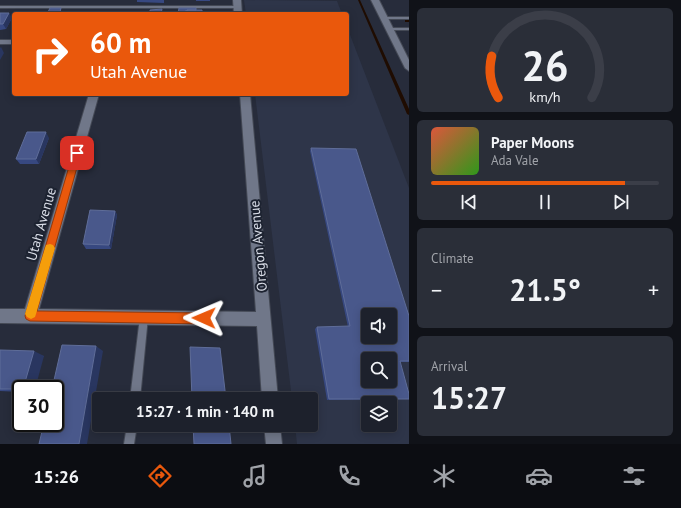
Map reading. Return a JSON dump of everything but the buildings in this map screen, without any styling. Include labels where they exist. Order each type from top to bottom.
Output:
[{"type":"street","points":[[375,0],[409,68]]},
{"type":"street","points":[[0,42],[12,42]]},
{"type":"street","name":"Utah Avenue","points":[[30,316],[93,96]]},
{"type":"street","name":"Oregon Avenue","points":[[245,96],[269,392]]},
{"type":"street","points":[[0,316],[264,319]]},
{"type":"street","points":[[273,432],[274,444]]},
{"type":"lane","points":[[0,6],[237,7]]},
{"type":"lane","points":[[384,18],[409,18]]},
{"type":"lane","points":[[390,29],[409,29]]},
{"type":"lane","points":[[136,392],[144,317]]},
{"type":"lane","points":[[129,444],[131,432]]},
{"type":"shaded area","points":[[244,0],[337,1],[341,12],[246,12]]},
{"type":"shaded area","points":[[349,32],[409,188],[409,444],[297,444],[296,432],[318,432],[318,392],[291,392],[255,96],[349,96]]},
{"type":"waterway","points":[[359,0],[409,114]]},
{"type":"slow traffic","points":[[31,314],[50,248]]},
{"type":"route","points":[[77,153],[30,316],[204,318]]}]
